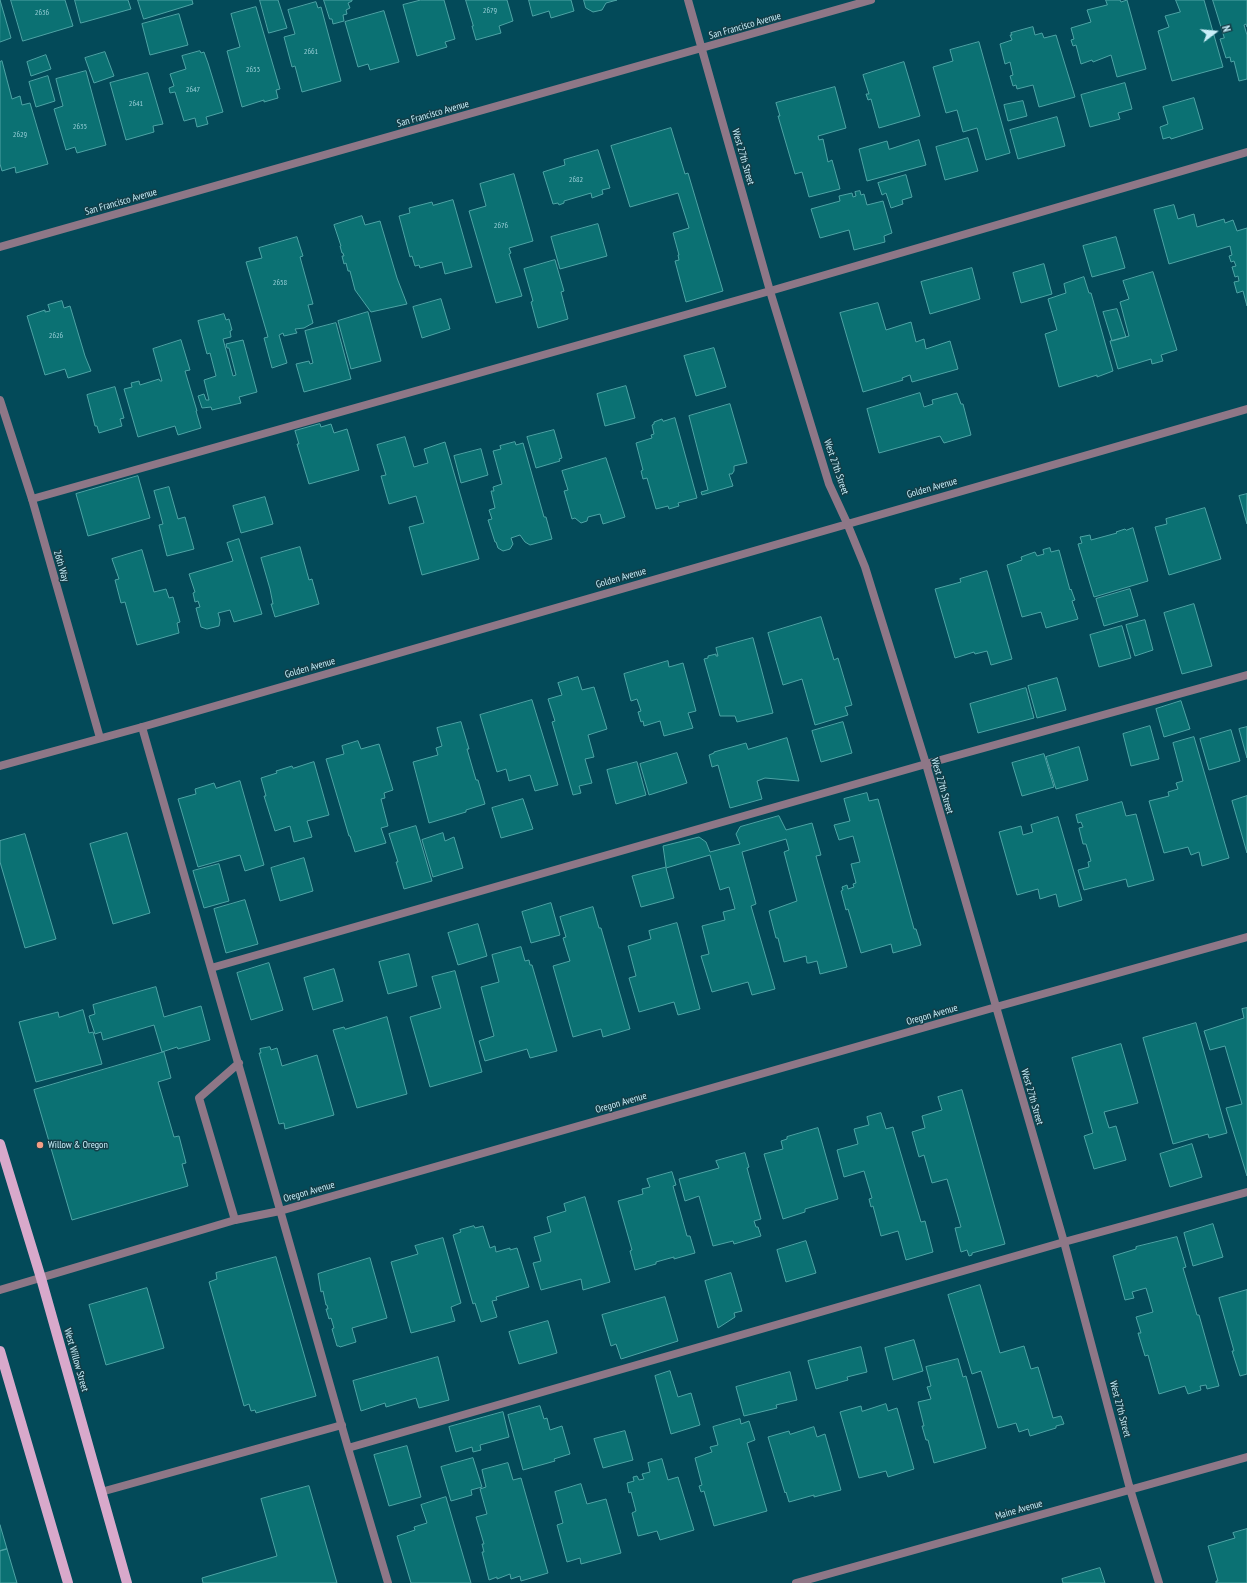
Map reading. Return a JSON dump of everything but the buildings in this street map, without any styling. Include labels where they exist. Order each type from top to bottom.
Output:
[{"type":"main road","name":"West Willow Street","points":[[0,1144],[41,1278],[127,1583]]},
{"type":"main road","points":[[0,1351],[68,1583]]},
{"type":"street","name":"West 27th Street","points":[[688,0],[770,291],[829,484],[865,567],[926,764],[1064,1242],[1130,1489],[1159,1583]]},
{"type":"street","name":"San Francisco Avenue","points":[[0,247],[871,0]]},
{"type":"street","points":[[32,498],[770,291],[1247,152]]},
{"type":"street","name":"26th Way","points":[[0,400],[32,498],[100,738]]},
{"type":"street","name":"Golden Avenue","points":[[0,766],[142,727],[1247,409]]},
{"type":"street","points":[[211,968],[926,764],[1247,675]]},
{"type":"street","points":[[142,727],[388,1583]]},
{"type":"street","name":"Oregon Avenue","points":[[0,1290],[235,1220],[280,1211],[1247,937]]},
{"type":"street","points":[[235,1220],[199,1098],[239,1063]]},
{"type":"street","points":[[348,1448],[1064,1242],[1247,1192]]},
{"type":"street","points":[[101,1492],[342,1425]]},
{"type":"street","name":"Maine Avenue","points":[[796,1583],[1247,1457]]},
{"type":"place","name":"Willow & Oregon","points":[[40,1145]]}]
